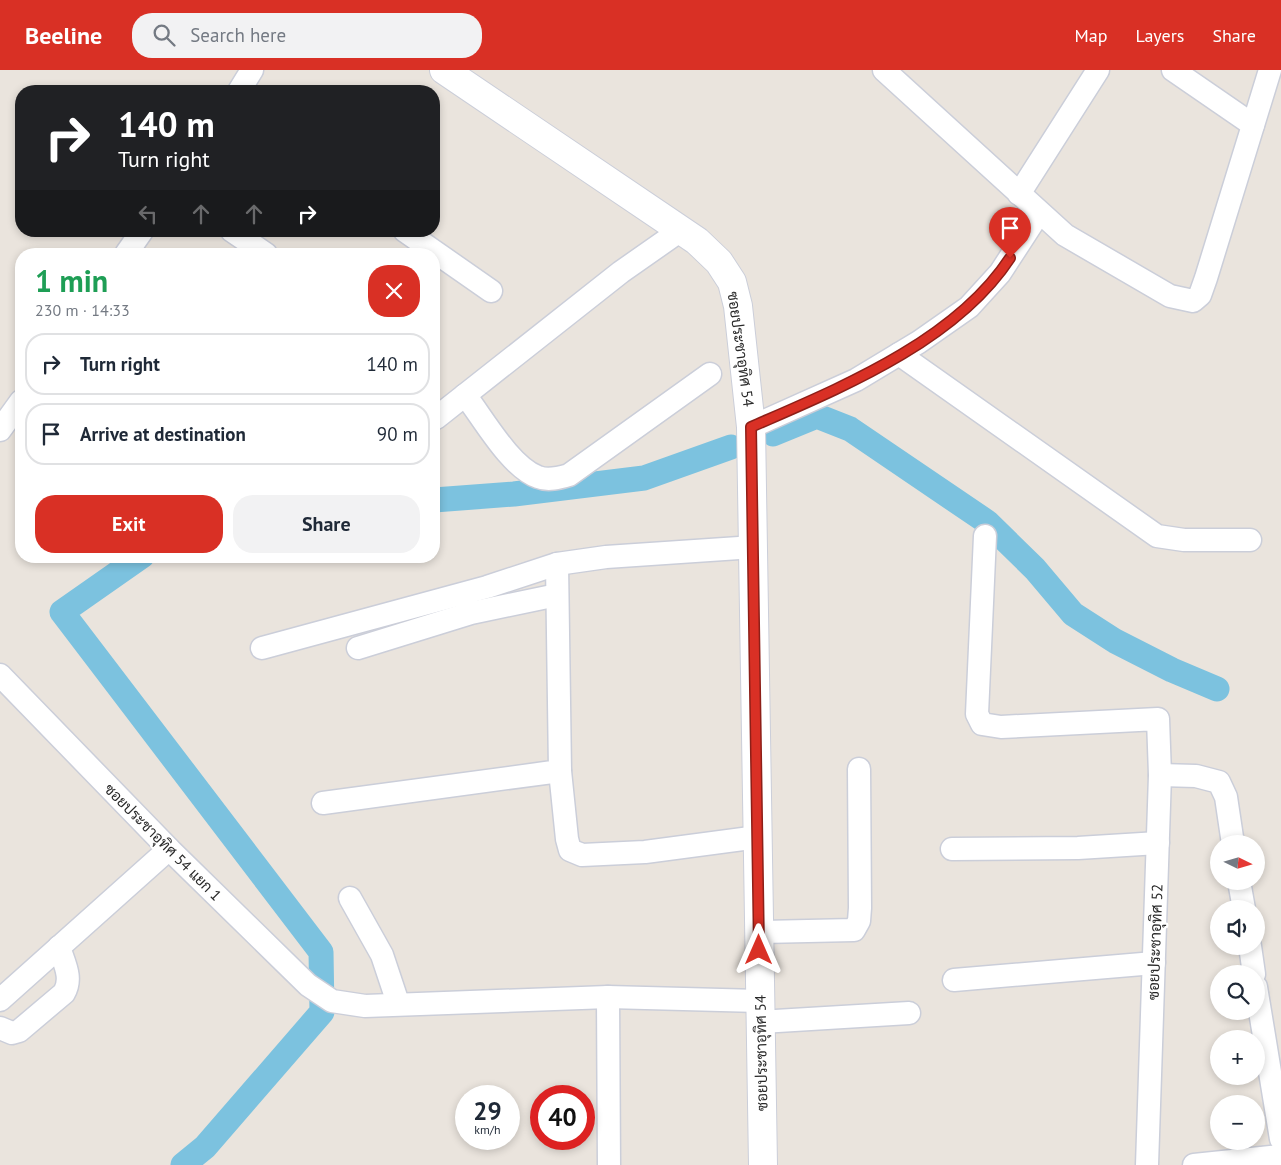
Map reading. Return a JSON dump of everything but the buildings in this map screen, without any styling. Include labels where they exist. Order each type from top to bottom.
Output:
[{"type":"street","points":[[243,85],[252,70]]},
{"type":"street","name":"ซอยประชาอุทิศ 54","points":[[444,70],[697,241],[719,262],[732,282],[738,306],[751,427],[763,1165]]},
{"type":"street","points":[[1019,194],[1098,70]]},
{"type":"street","points":[[1173,70],[1253,125]]},
{"type":"street","points":[[887,71],[1019,194],[1065,234],[1170,296],[1193,301],[1200,295],[1203,287],[1270,70]]},
{"type":"street","points":[[751,427],[856,380],[969,307],[1000,273],[1040,213]]},
{"type":"street","points":[[440,415],[621,272],[681,230]]},
{"type":"street","points":[[130,248],[138,237]]},
{"type":"street","points":[[241,237],[257,248]]},
{"type":"street","points":[[414,237],[430,248]]},
{"type":"street","points":[[440,255],[491,290]]},
{"type":"street","points":[[899,354],[1157,536],[1184,540],[1250,540]]},
{"type":"street","points":[[465,395],[506,449],[524,469],[537,477],[558,478],[569,475],[710,374]]},
{"type":"street","points":[[0,430],[15,409]]},
{"type":"street","name":"ซอยประชาอุทิศ 52","points":[[985,536],[977,714],[982,724],[1000,727],[1158,719],[1160,775],[1147,1165]]},
{"type":"street","points":[[262,648],[487,587],[557,564],[606,557],[754,547]]},
{"type":"street","points":[[557,564],[560,771],[567,839],[570,850],[576,853],[645,852],[758,837]]},
{"type":"street","points":[[358,648],[471,613],[557,595]]},
{"type":"street","name":"ซอยประชาอุทิศ 54 แยก 1","points":[[0,675],[169,849],[308,985],[332,1001],[365,1006],[398,1003]]},
{"type":"street","points":[[759,932],[854,930],[857,925],[860,908],[859,769]]},
{"type":"street","points":[[323,803],[560,771]]},
{"type":"street","points":[[1160,775],[1196,776],[1219,782],[1226,797],[1232,835]]},
{"type":"street","points":[[952,849],[1078,848],[1158,843]]},
{"type":"street","points":[[0,1000],[169,849]]},
{"type":"street","points":[[350,898],[382,955],[398,1003],[608,997],[760,1012],[909,1013]]},
{"type":"street","points":[[0,1028],[12,1033],[19,1031],[64,993],[69,985],[59,947]]},
{"type":"street","points":[[954,980],[1154,962]]},
{"type":"street","points":[[608,997],[609,1165]]},
{"type":"street","points":[[1261,1020],[1281,1139]]},
{"type":"street","points":[[1194,1165],[1281,1156]]},
{"type":"waterway","points":[[773,434],[817,416],[850,429],[987,522],[1035,569],[1073,614],[1115,641],[1172,670],[1217,689]]},
{"type":"waterway","points":[[440,500],[514,494],[644,478],[731,447]]},
{"type":"waterway","points":[[132,563],[62,612],[321,952],[322,1012],[205,1147],[183,1165]]},
{"type":"route","points":[[759,950],[751,427],[856,380],[919,342],[969,307],[1000,273],[1010,258]]}]
